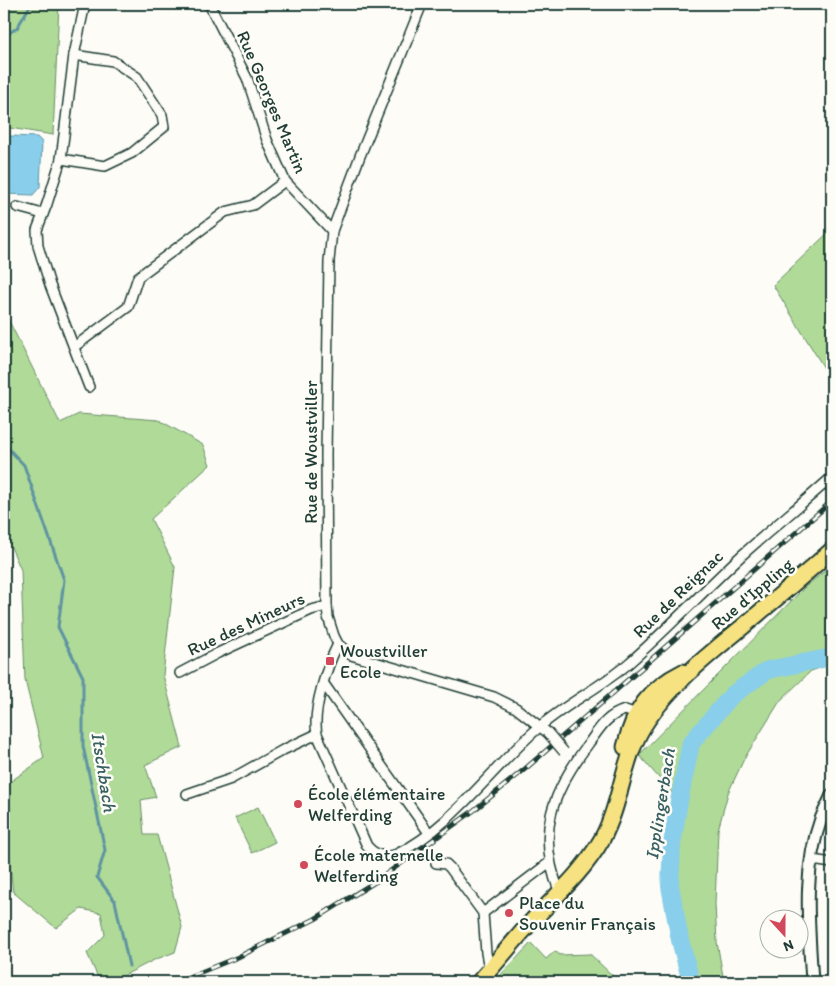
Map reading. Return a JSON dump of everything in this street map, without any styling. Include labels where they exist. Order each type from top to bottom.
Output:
[{"type":"main road","name":"Rue d'Ippling","points":[[479,982],[530,924],[560,894],[596,849],[615,806],[647,698],[659,686],[696,666],[832,550]]},
{"type":"street","points":[[84,4],[74,55],[61,160],[37,230],[38,246],[50,285],[89,387]]},
{"type":"street","name":"Rue Georges Martin","points":[[209,4],[246,78],[267,140],[285,181],[332,231]]},
{"type":"street","name":"Rue de Woustviller","points":[[338,644],[330,626],[327,606],[329,261],[332,231],[360,156],[422,4]]},
{"type":"street","points":[[61,160],[105,166],[132,153],[164,127],[162,114],[137,77],[113,62],[74,55]]},
{"type":"street","points":[[74,347],[128,307],[138,277],[225,212],[253,205],[285,181]]},
{"type":"street","points":[[17,207],[43,214]]},
{"type":"street","name":"Rue de Reignac","points":[[317,734],[363,840],[371,851],[381,856],[392,856],[451,816],[488,776],[539,727],[628,664],[740,557],[832,477]]},
{"type":"street","name":"Rue des Mineurs","points":[[180,673],[218,653],[311,610],[327,606]]},
{"type":"street","points":[[187,794],[231,779],[283,750],[317,734],[315,726],[316,711],[329,666],[338,644],[351,655],[359,658],[478,691],[499,699],[516,708],[548,734],[573,765]]},
{"type":"street","points":[[324,684],[428,833]]},
{"type":"street","points":[[560,894],[550,862],[547,841],[550,818],[558,794],[573,765],[604,722],[611,716],[625,710],[642,716]]},
{"type":"street","points":[[812,982],[808,901],[812,860],[821,820],[832,795]]},
{"type":"street","points":[[812,860],[832,863]]},
{"type":"street","points":[[436,862],[446,864],[450,868],[483,913],[486,953],[488,963],[492,967]]},
{"type":"street","points":[[483,913],[550,862]]},
{"type":"green space","points":[[12,4],[59,4],[53,135],[10,128],[4,133],[4,22]]},
{"type":"green space","points":[[832,229],[832,381],[773,285]]},
{"type":"green space","points":[[4,311],[60,423],[79,414],[159,420],[203,445],[210,465],[151,519],[175,567],[163,675],[182,747],[145,765],[156,797],[141,800],[144,835],[157,835],[182,927],[175,952],[154,960],[111,982],[100,982],[87,953],[105,935],[101,913],[81,909],[56,928],[13,892],[4,812],[4,786],[44,758],[25,680],[21,570],[4,531]]},
{"type":"green space","points":[[832,565],[832,664],[811,671],[780,701],[744,759],[728,793],[718,830],[715,904],[717,942],[724,982],[691,982],[676,923],[670,887],[671,855],[679,801],[639,755],[806,586]]},
{"type":"green space","points":[[258,807],[275,842],[252,853],[235,818]]},
{"type":"green space","points":[[531,943],[546,959],[555,951],[560,955],[590,954],[619,982],[494,982]]},
{"type":"water","points":[[11,136],[37,137],[42,142],[40,187],[33,195],[4,194],[4,140]]},
{"type":"waterway","name":"Itschbach","points":[[4,36],[17,28],[31,4]]},
{"type":"waterway","name":"Itschbach","points":[[4,444],[24,465],[64,580],[58,627],[83,677],[83,746],[105,850],[97,877],[115,901],[129,966]]},
{"type":"waterway","name":"Ipplingerbach","points":[[691,982],[680,940],[670,886],[672,844],[691,743],[732,695],[768,670],[832,657]]},
{"type":"railway","points":[[176,982],[238,957],[315,919],[378,880],[473,811],[525,769],[832,501]]},
{"type":"place","name":"Woustviller Ecole","points":[[330,661]]},
{"type":"place","name":"École élémentaire Welferding","points":[[298,804]]},
{"type":"place","name":"École maternelle Welferding","points":[[304,865]]},
{"type":"place","name":"Place du Souvenir Français","points":[[509,913]]}]
